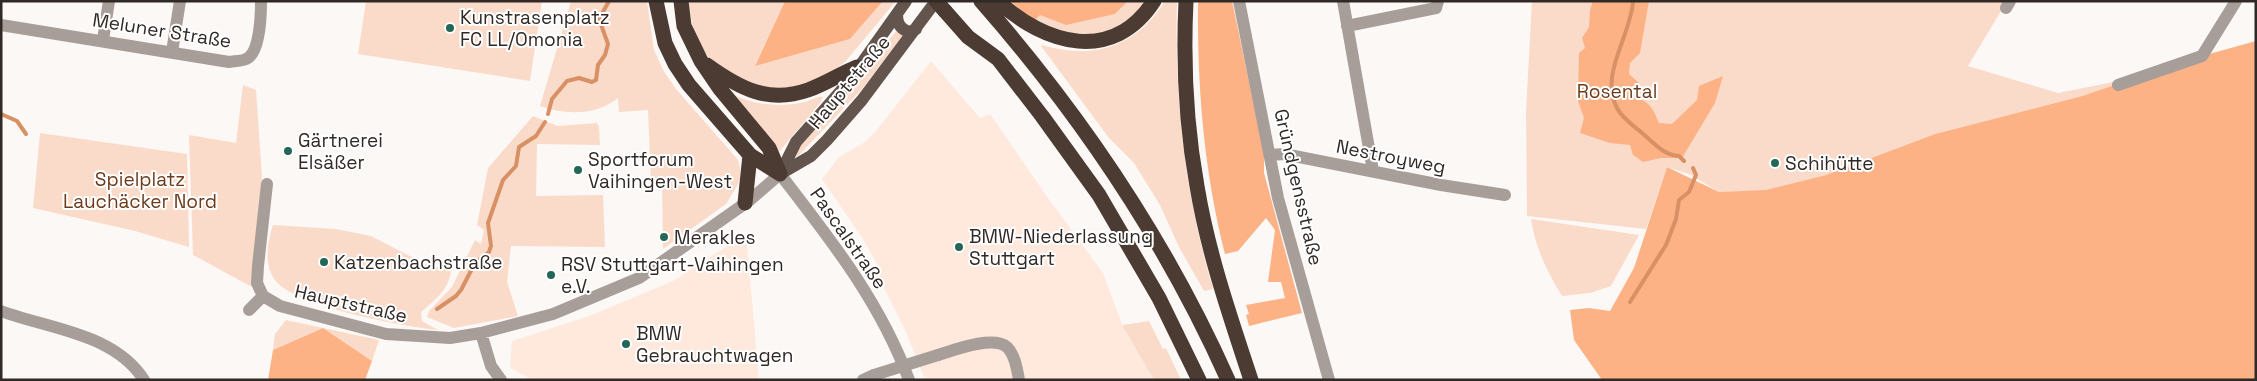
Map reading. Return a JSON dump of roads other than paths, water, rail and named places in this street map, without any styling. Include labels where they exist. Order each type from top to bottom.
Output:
[{"type":"highway","points":[[656,1],[665,43],[675,64],[689,85],[750,155],[780,174]]},
{"type":"highway","points":[[681,1],[684,26],[701,61],[720,89],[769,148],[780,174]]},
{"type":"highway","points":[[981,1],[1055,90],[1136,206],[1201,322],[1228,380]]},
{"type":"highway","points":[[998,1],[1030,26],[1055,37],[1082,42],[1098,41],[1118,34],[1138,21],[1154,1]]},
{"type":"highway","points":[[1186,1],[1185,82],[1189,133],[1197,188],[1221,288],[1251,380]]},
{"type":"highway","points":[[940,6],[968,37],[998,59],[1099,195],[1159,298],[1199,380]]},
{"type":"highway","points":[[701,61],[739,87],[758,93],[777,95],[807,90],[857,67]]},
{"type":"highway","points":[[745,203],[750,155]]},
{"type":"main road","name":"Hauptstraße","points":[[780,174],[796,142],[847,84],[857,67],[906,1]]},
{"type":"main road","name":"Hauptstraße","points":[[780,174],[811,156],[827,140],[862,100],[916,29],[940,6]]},
{"type":"main road","points":[[897,14],[897,22],[901,27],[910,32],[916,29]]},
{"type":"street","points":[[103,40],[109,1]]},
{"type":"street","points":[[172,52],[180,1]]},
{"type":"street","name":"Meluner Straße","points":[[1,25],[103,40],[229,62],[248,59],[254,52],[262,18],[261,1]]},
{"type":"street","name":"Gründgensstraße","points":[[1239,1],[1278,198],[1329,380]]},
{"type":"street","points":[[1343,1],[1373,171]]},
{"type":"street","points":[[1347,26],[1436,8],[1438,1]]},
{"type":"street","points":[[2118,85],[2202,56],[2236,1]]},
{"type":"street","name":"Nestroyweg","points":[[1271,155],[1284,154],[1441,185],[1505,195]]},
{"type":"street","name":"Hauptstraße","points":[[263,296],[280,306],[386,334],[450,338],[481,333],[553,314],[639,278],[745,203],[780,174]]},
{"type":"street","name":"Pascalstraße","points":[[780,174],[857,276],[884,323],[909,380]]},
{"type":"street","points":[[249,310],[263,296],[257,283],[267,184]]},
{"type":"street","points":[[1,311],[28,321],[68,330],[114,350],[136,367],[144,380]]},
{"type":"street","points":[[481,333],[490,366],[501,380]]},
{"type":"street","points":[[868,378],[983,342],[1002,344],[1008,348],[1014,359],[1019,380]]},
{"type":"waterway","points":[[548,114],[552,99],[567,81],[579,78],[592,82],[596,80],[598,65],[605,55],[608,44],[599,19],[609,1]]},
{"type":"waterway","points":[[1633,1],[1631,14],[1614,68],[1612,95],[1619,112],[1628,122],[1659,148],[1679,156],[1684,161]]},
{"type":"waterway","points":[[1,114],[17,121],[26,134]]},
{"type":"waterway","points":[[437,309],[456,296],[475,263],[489,252],[491,246],[488,223],[503,180],[516,166],[519,147],[536,136],[545,122]]},
{"type":"waterway","points":[[1630,302],[1666,245],[1676,219],[1679,200],[1689,192],[1696,175],[1693,168]]},
{"type":"place","name":"Kunstrasenplatz FC LL/Omonia","points":[[450,28]]},
{"type":"place","name":"Gärtnerei Elsäßer","points":[[288,151]]},
{"type":"place","name":"Schihütte","points":[[1775,163]]},
{"type":"place","name":"Sportforum Vaihingen-West","points":[[578,170]]},
{"type":"place","name":"Merakles","points":[[664,237]]},
{"type":"place","name":"BMW-Niederlassung Stuttgart","points":[[959,247]]},
{"type":"place","name":"Katzenbachstraße","points":[[324,262]]},
{"type":"place","name":"RSV Stuttgart-Vaihingen e.V.","points":[[551,275]]},
{"type":"place","name":"BMW Gebrauchtwagen","points":[[626,344]]},
{"type":"park label","name":"Rosental","points":[[1617,91]]},
{"type":"park label","name":"Spielplatz Lauchäcker Nord","points":[[140,190]]}]
